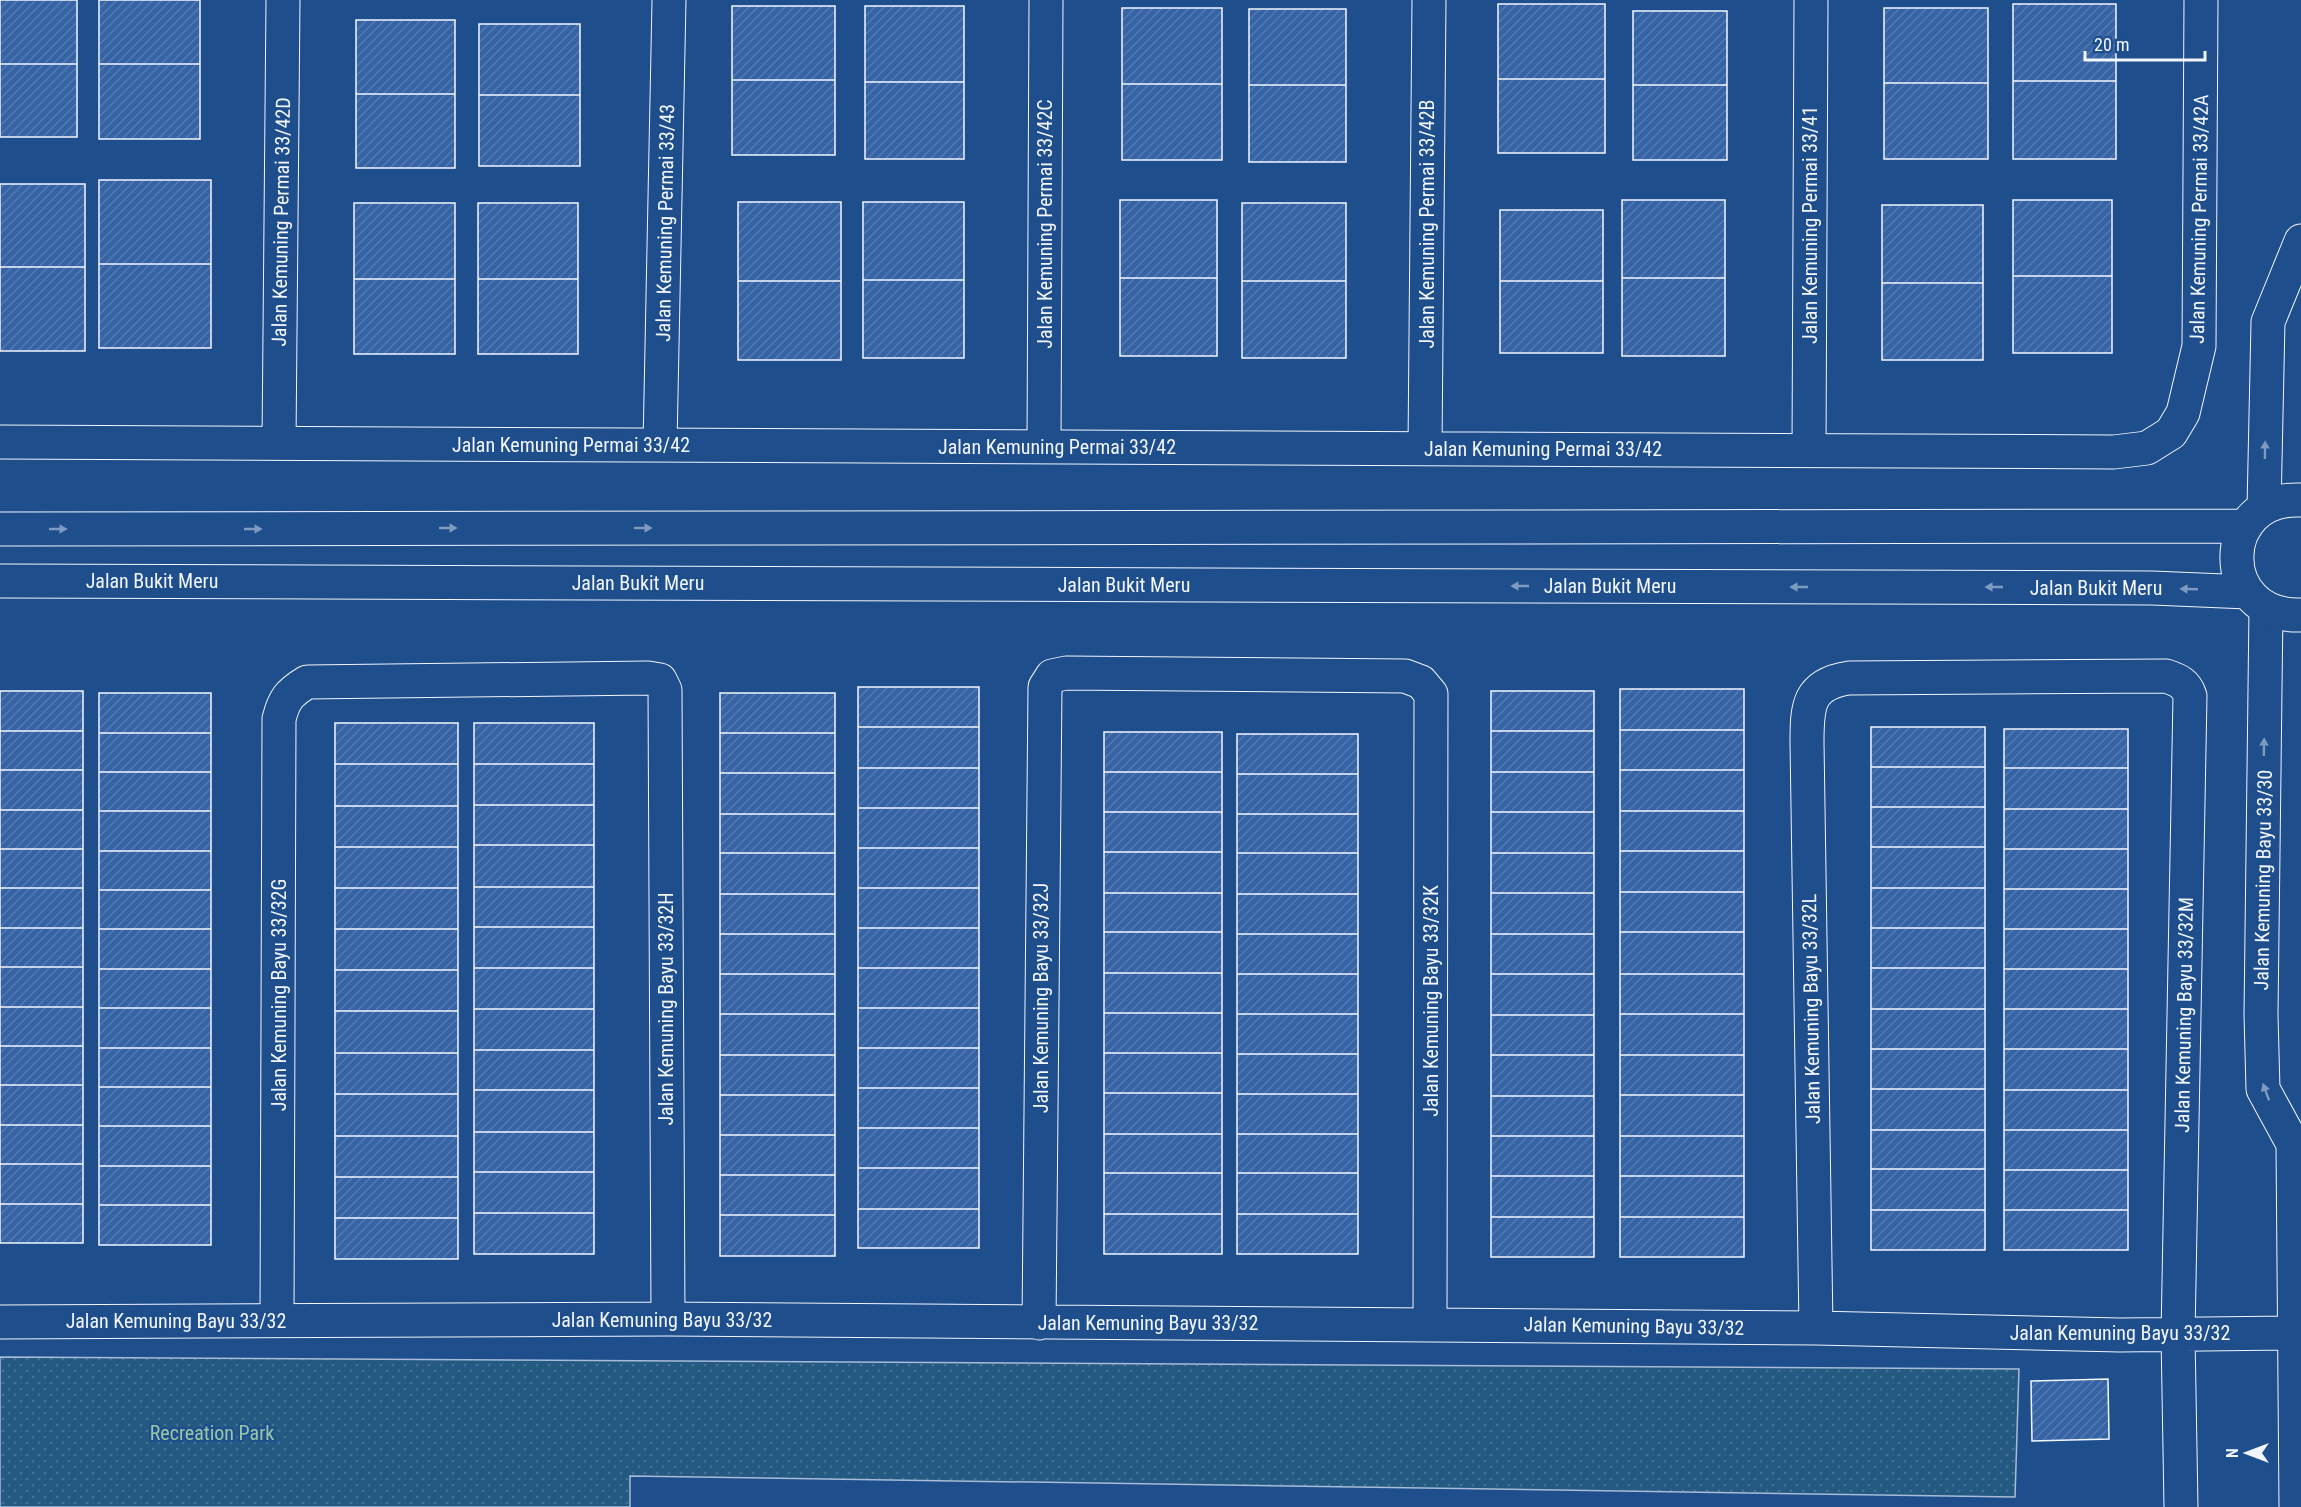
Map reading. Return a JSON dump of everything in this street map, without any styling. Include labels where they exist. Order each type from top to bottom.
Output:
[{"type":"street","name":"Jalan Kemuning Permai 33/42D","points":[[279,443],[283,0]]},
{"type":"street","name":"Jalan Kemuning Permai 33/43","points":[[660,445],[669,0]]},
{"type":"street","name":"Jalan Kemuning Permai 33/42C","points":[[1044,447],[1046,0]]},
{"type":"street","name":"Jalan Kemuning Permai 33/42B","points":[[1425,448],[1429,0]]},
{"type":"street","name":"Jalan Kemuning Permai 33/41","points":[[1809,450],[1811,0]]},
{"type":"street","name":"Jalan Kemuning Permai 33/42A","points":[[2171,433],[2183,413],[2199,346],[2200,0]]},
{"type":"street","points":[[2255,517],[2268,322],[2301,241]]},
{"type":"street","name":"Jalan Kemuning Permai 33/42","points":[[0,442],[2114,452],[2147,448],[2171,433]]},
{"type":"street","points":[[2257,600],[2240,580],[2236,567],[2239,539],[2255,517],[2276,502],[2301,500]]},
{"type":"street","points":[[0,529],[2255,517]]},
{"type":"street","name":"Jalan Bukit Meru","points":[[0,581],[2152,588],[2257,600],[2283,614],[2301,615]]},
{"type":"street","name":"Jalan Kemuning Bayu 33/30","points":[[2257,600],[2263,1089],[2297,1138],[2296,1507]]},
{"type":"street","name":"Jalan Kemuning Bayu 33/32K","points":[[1052,676],[1066,673],[1405,676],[1421,682],[1431,694],[1430,1324]]},
{"type":"street","name":"Jalan Kemuning Bayu 33/32J","points":[[1039,1323],[1044,707],[1045,687],[1052,676]]},
{"type":"street","name":"Jalan Kemuning Bayu 33/32M","points":[[1815,692],[1831,681],[1849,678],[2166,676],[2188,688],[2190,696],[2178,1335],[2181,1507]]},
{"type":"street","name":"Jalan Kemuning Bayu 33/32G","points":[[277,1320],[279,719],[283,702],[294,690],[307,682],[648,678],[660,680],[665,690],[665,700]]},
{"type":"street","name":"Jalan Kemuning Bayu 33/32L","points":[[1815,692],[1807,710],[1807,742],[1816,1328]]},
{"type":"street","name":"Jalan Kemuning Bayu 33/32H","points":[[665,700],[668,1319]]},
{"type":"street","name":"Jalan Kemuning Bayu 33/32","points":[[0,1322],[668,1319],[1816,1328],[2178,1335],[2295,1333]]},
{"type":"green space","name":"Recreation Park","points":[[0,1357],[2019,1369],[2015,1497],[630,1476],[630,1507],[0,1507]]},
{"type":"building","points":[[0,0],[77,0],[77,64],[0,64]]},
{"type":"building","points":[[99,0],[200,0],[200,64],[99,64]]},
{"type":"building","points":[[1498,4],[1605,4],[1605,79],[1498,79]]},
{"type":"building","points":[[2013,4],[2116,4],[2116,81],[2013,81]]},
{"type":"building","points":[[732,6],[835,6],[835,80],[732,80]]},
{"type":"building","points":[[865,6],[964,6],[964,82],[865,82]]},
{"type":"building","points":[[1122,8],[1222,8],[1222,84],[1122,84]]},
{"type":"building","points":[[1884,8],[1988,8],[1988,83],[1884,83]]},
{"type":"building","points":[[1249,9],[1346,9],[1346,85],[1249,85]]},
{"type":"building","points":[[1633,11],[1727,11],[1727,85],[1633,85]]},
{"type":"building","points":[[356,20],[455,20],[455,94],[356,94]]},
{"type":"building","points":[[479,24],[580,24],[580,95],[479,95]]},
{"type":"building","points":[[0,64],[77,64],[77,137],[0,137]]},
{"type":"building","points":[[99,64],[200,64],[200,139],[99,139]]},
{"type":"building","points":[[1498,79],[1605,79],[1605,153],[1498,153]]},
{"type":"building","points":[[732,80],[835,80],[835,155],[732,155]]},
{"type":"building","points":[[2013,81],[2116,81],[2116,159],[2013,159]]},
{"type":"building","points":[[865,82],[964,82],[964,159],[865,159]]},
{"type":"building","points":[[1884,83],[1988,83],[1988,159],[1884,159]]},
{"type":"building","points":[[1122,84],[1222,84],[1222,160],[1122,160]]},
{"type":"building","points":[[1249,85],[1346,85],[1346,162],[1249,162]]},
{"type":"building","points":[[1633,85],[1727,85],[1727,160],[1633,160]]},
{"type":"building","points":[[356,94],[455,94],[455,168],[356,168]]},
{"type":"building","points":[[479,95],[580,95],[580,166],[479,166]]},
{"type":"building","points":[[99,180],[211,180],[211,264],[99,264]]},
{"type":"building","points":[[0,184],[85,184],[85,267],[0,267]]},
{"type":"building","points":[[1120,200],[1217,200],[1217,278],[1120,278]]},
{"type":"building","points":[[1622,200],[1725,200],[1725,278],[1622,278]]},
{"type":"building","points":[[2013,200],[2112,200],[2112,276],[2013,276]]},
{"type":"building","points":[[738,202],[841,202],[841,281],[738,281]]},
{"type":"building","points":[[863,202],[964,202],[964,280],[863,280]]},
{"type":"building","points":[[354,203],[455,203],[455,279],[354,279]]},
{"type":"building","points":[[478,203],[578,203],[578,279],[478,279]]},
{"type":"building","points":[[1242,203],[1346,203],[1346,281],[1242,281]]},
{"type":"building","points":[[1882,205],[1983,205],[1983,283],[1882,283]]},
{"type":"building","points":[[1500,210],[1603,210],[1603,281],[1500,281]]},
{"type":"building","points":[[99,264],[211,264],[211,348],[99,348]]},
{"type":"building","points":[[0,267],[85,267],[85,351],[0,351]]},
{"type":"building","points":[[2013,276],[2112,276],[2112,353],[2013,353]]},
{"type":"building","points":[[1120,278],[1217,278],[1217,356],[1120,356]]},
{"type":"building","points":[[1622,278],[1725,278],[1725,356],[1622,356]]},
{"type":"building","points":[[354,279],[455,279],[455,354],[354,354]]},
{"type":"building","points":[[478,279],[578,279],[578,354],[478,354]]},
{"type":"building","points":[[863,280],[964,280],[964,358],[863,358]]},
{"type":"building","points":[[738,281],[841,281],[841,360],[738,360]]},
{"type":"building","points":[[1242,281],[1346,281],[1346,358],[1242,358]]},
{"type":"building","points":[[1500,281],[1603,281],[1603,353],[1500,353]]},
{"type":"building","points":[[1882,283],[1983,283],[1983,360],[1882,360]]},
{"type":"building","points":[[858,687],[979,687],[979,727],[858,727]]},
{"type":"building","points":[[1620,689],[1744,689],[1744,730],[1620,730]]},
{"type":"building","points":[[0,691],[83,691],[83,731],[0,731]]},
{"type":"building","points":[[1491,691],[1594,691],[1594,731],[1491,731]]},
{"type":"building","points":[[99,693],[211,693],[211,733],[99,733]]},
{"type":"building","points":[[720,693],[835,693],[835,733],[720,733]]},
{"type":"building","points":[[335,723],[458,723],[458,764],[335,764]]},
{"type":"building","points":[[474,723],[594,723],[594,764],[474,764]]},
{"type":"building","points":[[858,727],[979,727],[979,768],[858,768]]},
{"type":"building","points":[[1871,727],[1985,727],[1985,767],[1871,767]]},
{"type":"building","points":[[2004,729],[2128,729],[2128,768],[2004,768]]},
{"type":"building","points":[[1620,730],[1744,730],[1744,770],[1620,770]]},
{"type":"building","points":[[0,731],[83,731],[83,770],[0,770]]},
{"type":"building","points":[[1491,731],[1594,731],[1594,772],[1491,772]]},
{"type":"building","points":[[1104,732],[1222,732],[1222,772],[1104,772]]},
{"type":"building","points":[[99,733],[211,733],[211,772],[99,772]]},
{"type":"building","points":[[720,733],[835,733],[835,773],[720,773]]},
{"type":"building","points":[[1237,734],[1358,734],[1358,774],[1237,774]]},
{"type":"building","points":[[335,764],[458,764],[458,806],[335,806]]},
{"type":"building","points":[[474,764],[594,764],[594,805],[474,805]]},
{"type":"building","points":[[1871,767],[1985,767],[1985,807],[1871,807]]},
{"type":"building","points":[[858,768],[979,768],[979,808],[858,808]]},
{"type":"building","points":[[2004,768],[2128,768],[2128,809],[2004,809]]},
{"type":"building","points":[[0,770],[83,770],[83,810],[0,810]]},
{"type":"building","points":[[1620,770],[1744,770],[1744,811],[1620,811]]},
{"type":"building","points":[[99,772],[211,772],[211,811],[99,811]]},
{"type":"building","points":[[1104,772],[1222,772],[1222,812],[1104,812]]},
{"type":"building","points":[[1491,772],[1594,772],[1594,812],[1491,812]]},
{"type":"building","points":[[720,773],[835,773],[835,814],[720,814]]},
{"type":"building","points":[[1237,774],[1358,774],[1358,814],[1237,814]]},
{"type":"building","points":[[474,805],[594,805],[594,845],[474,845]]},
{"type":"building","points":[[335,806],[458,806],[458,847],[335,847]]},
{"type":"building","points":[[1871,807],[1985,807],[1985,847],[1871,847]]},
{"type":"building","points":[[858,808],[979,808],[979,848],[858,848]]},
{"type":"building","points":[[2004,809],[2128,809],[2128,849],[2004,849]]},
{"type":"building","points":[[0,810],[83,810],[83,849],[0,849]]},
{"type":"building","points":[[99,811],[211,811],[211,851],[99,851]]},
{"type":"building","points":[[1620,811],[1744,811],[1744,851],[1620,851]]},
{"type":"building","points":[[1104,812],[1222,812],[1222,852],[1104,852]]},
{"type":"building","points":[[1491,812],[1594,812],[1594,853],[1491,853]]},
{"type":"building","points":[[720,814],[835,814],[835,853],[720,853]]},
{"type":"building","points":[[1237,814],[1358,814],[1358,853],[1237,853]]},
{"type":"building","points":[[474,845],[594,845],[594,887],[474,887]]},
{"type":"building","points":[[335,847],[458,847],[458,888],[335,888]]},
{"type":"building","points":[[1871,847],[1985,847],[1985,888],[1871,888]]},
{"type":"building","points":[[858,848],[979,848],[979,888],[858,888]]},
{"type":"building","points":[[0,849],[83,849],[83,888],[0,888]]},
{"type":"building","points":[[2004,849],[2128,849],[2128,889],[2004,889]]},
{"type":"building","points":[[99,851],[211,851],[211,890],[99,890]]},
{"type":"building","points":[[1620,851],[1744,851],[1744,892],[1620,892]]},
{"type":"building","points":[[1104,852],[1222,852],[1222,893],[1104,893]]},
{"type":"building","points":[[720,853],[835,853],[835,894],[720,894]]},
{"type":"building","points":[[1237,853],[1358,853],[1358,894],[1237,894]]},
{"type":"building","points":[[1491,853],[1594,853],[1594,893],[1491,893]]},
{"type":"building","points":[[474,887],[594,887],[594,927],[474,927]]},
{"type":"building","points":[[0,888],[83,888],[83,928],[0,928]]},
{"type":"building","points":[[335,888],[458,888],[458,929],[335,929]]},
{"type":"building","points":[[858,888],[979,888],[979,928],[858,928]]},
{"type":"building","points":[[1871,888],[1985,888],[1985,928],[1871,928]]},
{"type":"building","points":[[2004,889],[2128,889],[2128,929],[2004,929]]},
{"type":"building","points":[[99,890],[211,890],[211,929],[99,929]]},
{"type":"building","points":[[1620,892],[1744,892],[1744,932],[1620,932]]},
{"type":"building","points":[[1104,893],[1222,893],[1222,932],[1104,932]]},
{"type":"building","points":[[1491,893],[1594,893],[1594,934],[1491,934]]},
{"type":"building","points":[[720,894],[835,894],[835,934],[720,934]]},
{"type":"building","points":[[1237,894],[1358,894],[1358,934],[1237,934]]},
{"type":"building","points":[[474,927],[594,927],[594,968],[474,968]]},
{"type":"building","points":[[0,928],[83,928],[83,967],[0,967]]},
{"type":"building","points":[[858,928],[979,928],[979,968],[858,968]]},
{"type":"building","points":[[1871,928],[1985,928],[1985,968],[1871,968]]},
{"type":"building","points":[[99,929],[211,929],[211,969],[99,969]]},
{"type":"building","points":[[335,929],[458,929],[458,970],[335,970]]},
{"type":"building","points":[[2004,929],[2128,929],[2128,969],[2004,969]]},
{"type":"building","points":[[1104,932],[1222,932],[1222,973],[1104,973]]},
{"type":"building","points":[[1620,932],[1744,932],[1744,974],[1620,974]]},
{"type":"building","points":[[720,934],[835,934],[835,974],[720,974]]},
{"type":"building","points":[[1237,934],[1358,934],[1358,974],[1237,974]]},
{"type":"building","points":[[1491,934],[1594,934],[1594,974],[1491,974]]},
{"type":"building","points":[[0,967],[83,967],[83,1007],[0,1007]]},
{"type":"building","points":[[474,968],[594,968],[594,1009],[474,1009]]},
{"type":"building","points":[[858,968],[979,968],[979,1008],[858,1008]]},
{"type":"building","points":[[1871,968],[1985,968],[1985,1009],[1871,1009]]},
{"type":"building","points":[[99,969],[211,969],[211,1008],[99,1008]]},
{"type":"building","points":[[2004,969],[2128,969],[2128,1009],[2004,1009]]},
{"type":"building","points":[[335,970],[458,970],[458,1011],[335,1011]]},
{"type":"building","points":[[1104,973],[1222,973],[1222,1013],[1104,1013]]},
{"type":"building","points":[[720,974],[835,974],[835,1014],[720,1014]]},
{"type":"building","points":[[1237,974],[1358,974],[1358,1014],[1237,1014]]},
{"type":"building","points":[[1491,974],[1594,974],[1594,1015],[1491,1015]]},
{"type":"building","points":[[1620,974],[1744,974],[1744,1014],[1620,1014]]},
{"type":"building","points":[[0,1007],[83,1007],[83,1046],[0,1046]]},
{"type":"building","points":[[99,1008],[211,1008],[211,1048],[99,1048]]},
{"type":"building","points":[[858,1008],[979,1008],[979,1048],[858,1048]]},
{"type":"building","points":[[474,1009],[594,1009],[594,1050],[474,1050]]},
{"type":"building","points":[[1871,1009],[1985,1009],[1985,1049],[1871,1049]]},
{"type":"building","points":[[2004,1009],[2128,1009],[2128,1049],[2004,1049]]},
{"type":"building","points":[[335,1011],[458,1011],[458,1053],[335,1053]]},
{"type":"building","points":[[1104,1013],[1222,1013],[1222,1053],[1104,1053]]},
{"type":"building","points":[[720,1014],[835,1014],[835,1055],[720,1055]]},
{"type":"building","points":[[1237,1014],[1358,1014],[1358,1054],[1237,1054]]},
{"type":"building","points":[[1620,1014],[1744,1014],[1744,1055],[1620,1055]]},
{"type":"building","points":[[1491,1015],[1594,1015],[1594,1055],[1491,1055]]},
{"type":"building","points":[[0,1046],[83,1046],[83,1085],[0,1085]]},
{"type":"building","points":[[99,1048],[211,1048],[211,1087],[99,1087]]},
{"type":"building","points":[[858,1048],[979,1048],[979,1088],[858,1088]]},
{"type":"building","points":[[1871,1049],[1985,1049],[1985,1089],[1871,1089]]},
{"type":"building","points":[[2004,1049],[2128,1049],[2128,1090],[2004,1090]]},
{"type":"building","points":[[474,1050],[594,1050],[594,1090],[474,1090]]},
{"type":"building","points":[[335,1053],[458,1053],[458,1094],[335,1094]]},
{"type":"building","points":[[1104,1053],[1222,1053],[1222,1093],[1104,1093]]},
{"type":"building","points":[[1237,1054],[1358,1054],[1358,1094],[1237,1094]]},
{"type":"building","points":[[720,1055],[835,1055],[835,1095],[720,1095]]},
{"type":"building","points":[[1491,1055],[1594,1055],[1594,1096],[1491,1096]]},
{"type":"building","points":[[1620,1055],[1744,1055],[1744,1095],[1620,1095]]},
{"type":"building","points":[[0,1085],[83,1085],[83,1125],[0,1125]]},
{"type":"building","points":[[99,1087],[211,1087],[211,1126],[99,1126]]},
{"type":"building","points":[[858,1088],[979,1088],[979,1128],[858,1128]]},
{"type":"building","points":[[1871,1089],[1985,1089],[1985,1130],[1871,1130]]},
{"type":"building","points":[[474,1090],[594,1090],[594,1132],[474,1132]]},
{"type":"building","points":[[2004,1090],[2128,1090],[2128,1130],[2004,1130]]},
{"type":"building","points":[[1104,1093],[1222,1093],[1222,1134],[1104,1134]]},
{"type":"building","points":[[335,1094],[458,1094],[458,1136],[335,1136]]},
{"type":"building","points":[[1237,1094],[1358,1094],[1358,1134],[1237,1134]]},
{"type":"building","points":[[720,1095],[835,1095],[835,1135],[720,1135]]},
{"type":"building","points":[[1620,1095],[1744,1095],[1744,1136],[1620,1136]]},
{"type":"building","points":[[1491,1096],[1594,1096],[1594,1136],[1491,1136]]},
{"type":"building","points":[[0,1125],[83,1125],[83,1164],[0,1164]]},
{"type":"building","points":[[99,1126],[211,1126],[211,1166],[99,1166]]},
{"type":"building","points":[[858,1128],[979,1128],[979,1168],[858,1168]]},
{"type":"building","points":[[1871,1130],[1985,1130],[1985,1169],[1871,1169]]},
{"type":"building","points":[[2004,1130],[2128,1130],[2128,1170],[2004,1170]]},
{"type":"building","points":[[474,1132],[594,1132],[594,1172],[474,1172]]},
{"type":"building","points":[[1104,1134],[1222,1134],[1222,1173],[1104,1173]]},
{"type":"building","points":[[1237,1134],[1358,1134],[1358,1173],[1237,1173]]},
{"type":"building","points":[[720,1135],[835,1135],[835,1175],[720,1175]]},
{"type":"building","points":[[335,1136],[458,1136],[458,1177],[335,1177]]},
{"type":"building","points":[[1491,1136],[1594,1136],[1594,1176],[1491,1176]]},
{"type":"building","points":[[1620,1136],[1744,1136],[1744,1176],[1620,1176]]},
{"type":"building","points":[[0,1164],[83,1164],[83,1204],[0,1204]]},
{"type":"building","points":[[99,1166],[211,1166],[211,1205],[99,1205]]},
{"type":"building","points":[[858,1168],[979,1168],[979,1209],[858,1209]]},
{"type":"building","points":[[1871,1169],[1985,1169],[1985,1210],[1871,1210]]},
{"type":"building","points":[[2004,1170],[2128,1170],[2128,1210],[2004,1210]]},
{"type":"building","points":[[474,1172],[594,1172],[594,1213],[474,1213]]},
{"type":"building","points":[[1104,1173],[1222,1173],[1222,1214],[1104,1214]]},
{"type":"building","points":[[1237,1173],[1358,1173],[1358,1214],[1237,1214]]},
{"type":"building","points":[[720,1175],[835,1175],[835,1215],[720,1215]]},
{"type":"building","points":[[1491,1176],[1594,1176],[1594,1217],[1491,1217]]},
{"type":"building","points":[[1620,1176],[1744,1176],[1744,1217],[1620,1217]]},
{"type":"building","points":[[335,1177],[458,1177],[458,1218],[335,1218]]},
{"type":"building","points":[[0,1204],[83,1204],[83,1243],[0,1243]]},
{"type":"building","points":[[99,1205],[211,1205],[211,1245],[99,1245]]},
{"type":"building","points":[[858,1209],[979,1209],[979,1248],[858,1248]]},
{"type":"building","points":[[1871,1210],[1985,1210],[1985,1250],[1871,1250]]},
{"type":"building","points":[[2004,1210],[2128,1210],[2128,1250],[2004,1250]]},
{"type":"building","points":[[474,1213],[594,1213],[594,1254],[474,1254]]},
{"type":"building","points":[[1104,1214],[1222,1214],[1222,1254],[1104,1254]]},
{"type":"building","points":[[1237,1214],[1358,1214],[1358,1254],[1237,1254]]},
{"type":"building","points":[[720,1215],[835,1215],[835,1256],[720,1256]]},
{"type":"building","points":[[1491,1217],[1594,1217],[1594,1257],[1491,1257]]},
{"type":"building","points":[[1620,1217],[1744,1217],[1744,1257],[1620,1257]]},
{"type":"building","points":[[335,1218],[458,1218],[458,1259],[335,1259]]},
{"type":"building","points":[[2108,1379],[2109,1439],[2032,1441],[2031,1381]]}]
